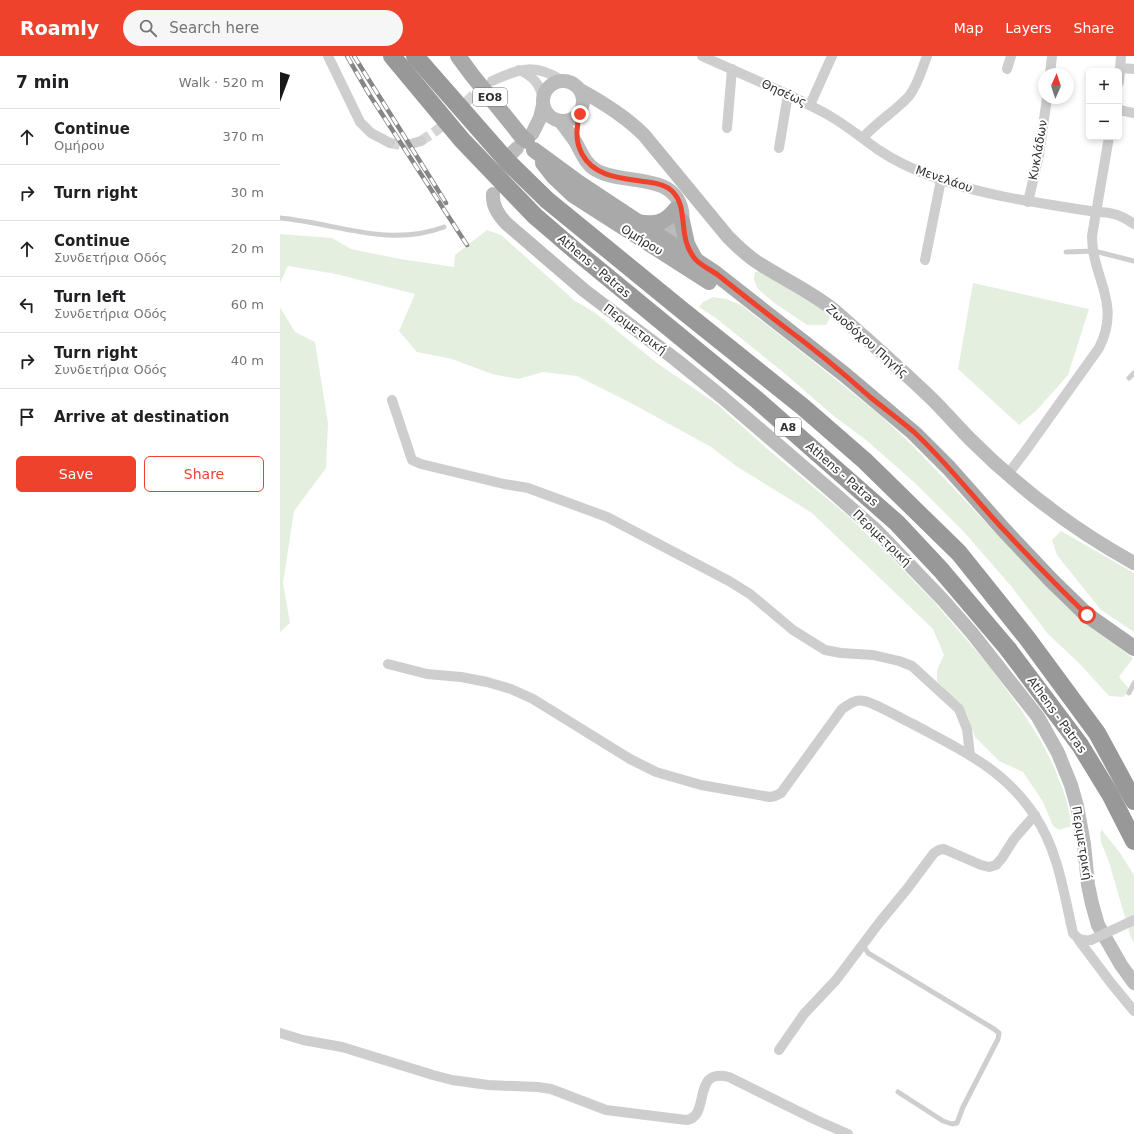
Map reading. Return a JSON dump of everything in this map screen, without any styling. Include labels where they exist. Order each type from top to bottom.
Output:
[{"type":"highway","name":"Athens - Patras","points":[[392,56],[462,140],[535,216],[756,399],[897,523],[941,570],[1013,655],[1080,745],[1110,794],[1134,841]]},
{"type":"highway","name":"Athens - Patras","points":[[415,56],[508,162],[547,200],[803,407],[865,461],[959,553],[1027,638],[1097,733],[1134,801]]},
{"type":"main road","name":"Ομήρου","points":[[458,56],[522,146],[573,195],[662,245],[698,262],[715,273],[808,344],[914,433],[949,468],[1003,529],[1087,615],[1134,648]]},
{"type":"main road","name":"Ομήρου","points":[[522,146],[637,222],[662,245],[708,282],[765,312]]},
{"type":"main road","points":[[637,222],[655,224],[679,210],[687,244],[690,252],[698,262]]},
{"type":"street","points":[[328,56],[360,122],[371,133],[390,143]]},
{"type":"street","name":"Θησέως","points":[[702,56],[810,105],[831,116],[863,138]]},
{"type":"street","points":[[810,105],[832,56]]},
{"type":"street","points":[[863,138],[909,96],[917,82],[927,56]]},
{"type":"street","points":[[1007,70],[1011,56]]},
{"type":"street","points":[[1051,68],[1052,56]]},
{"type":"street","points":[[1121,56],[1121,68]]},
{"type":"street","points":[[1122,68],[1134,69]]},
{"type":"street","points":[[492,81],[519,70],[531,69],[553,75],[563,81]]},
{"type":"street","points":[[727,128],[732,69]]},
{"type":"street","points":[[519,70],[529,74],[537,81],[547,113],[558,121],[572,137],[589,164],[596,170],[614,176],[656,183],[665,186],[672,191],[679,210],[679,233],[662,245]]},
{"type":"street","points":[[579,148],[577,129],[581,112],[583,96],[580,90],[576,85],[563,81],[551,85],[547,89],[540,118],[532,134],[543,124],[558,121],[569,121],[581,112],[611,108]]},
{"type":"street","name":"Ζωοδόχου Πηγής","points":[[580,90],[620,113],[631,122],[644,135],[723,232],[743,251],[760,264],[832,309],[914,382],[971,440],[1046,506],[1076,529],[1134,563]]},
{"type":"street","points":[[778,148],[788,94]]},
{"type":"street","name":"Κυκλάδων","points":[[1028,202],[1038,155],[1046,104]]},
{"type":"street","points":[[1122,111],[1134,113]]},
{"type":"street","name":"Μενελάου","points":[[863,138],[890,158],[941,180],[1028,202],[1118,214],[1134,224]]},
{"type":"street","points":[[1008,474],[1024,454],[1099,348],[1105,335],[1108,323],[1107,302],[1094,251],[1092,236],[1108,140]]},
{"type":"street","points":[[925,260],[941,180]]},
{"type":"street","name":"Περιμετρική","points":[[492,194],[497,212],[507,224],[584,291],[675,359],[722,397],[850,507],[900,554],[972,633],[1038,717],[1058,752],[1077,806],[1084,844],[1088,885],[1098,925],[1121,965],[1134,983]]},
{"type":"street","points":[[392,400],[412,460],[421,464],[504,484],[528,488],[608,518],[729,581],[750,594],[793,630],[825,650],[841,653],[873,655],[899,661],[912,666],[959,709],[967,729],[970,755]]},
{"type":"street","points":[[388,664],[427,674],[462,677],[487,682],[511,689],[533,699],[636,762],[656,772],[701,786],[770,797],[781,793],[842,709],[852,702],[864,701],[876,706],[970,755],[1006,780],[1017,792],[1035,815],[1051,848],[1061,881],[1073,933],[1110,983],[1134,1011]]},
{"type":"street","points":[[779,1050],[804,1014],[836,980],[934,853],[938,850],[944,849],[981,864],[989,866],[996,865],[1014,839],[1035,815]]},
{"type":"street","points":[[1078,939],[1083,941],[1091,940],[1134,920]]},
{"type":"street","points":[[280,1033],[302,1040],[342,1047],[446,1078],[488,1085],[551,1089],[611,1111],[688,1120],[698,1112],[705,1084],[714,1077],[721,1075],[729,1077],[848,1134]]},
{"type":"lane","points":[[280,218],[299,220],[367,234],[389,235],[425,232],[444,227]]},
{"type":"lane","points":[[1066,252],[1094,251],[1134,261]]},
{"type":"lane","points":[[1129,378],[1134,373]]},
{"type":"lane","points":[[1128,693],[1134,683]]},
{"type":"lane","points":[[863,945],[868,953],[999,1033],[998,1039],[963,1107],[957,1123],[952,1124],[943,1121],[898,1092]]},
{"type":"green space","points":[[487,230],[501,235],[575,301],[594,312],[657,363],[718,405],[765,447],[847,515],[891,557],[935,603],[989,666],[1020,708],[1041,741],[1054,767],[1066,798],[1072,826],[1059,830],[1053,826],[1043,802],[1023,772],[999,761],[975,737],[967,715],[937,681],[937,670],[944,655],[933,629],[812,513],[736,466],[711,447],[631,403],[577,376],[543,372],[518,379],[492,374],[452,359],[417,352],[399,331],[415,294],[336,274],[288,266],[280,283],[280,234],[332,238],[351,249],[400,259],[454,267],[455,255]]},
{"type":"green space","points":[[761,271],[816,304],[830,317],[826,325],[807,325],[773,302],[757,288],[754,279],[755,272]]},
{"type":"green space","points":[[973,283],[1089,309],[1068,375],[1036,411],[1019,425],[958,369]]},
{"type":"green space","points":[[713,297],[726,299],[741,305],[880,415],[912,445],[1063,603],[1093,629],[1133,658],[1119,677],[1130,690],[1123,697],[1109,696],[1079,663],[1048,634],[1011,586],[964,532],[915,483],[866,440],[835,417],[783,372],[717,319],[699,307],[703,302]]},
{"type":"green space","points":[[280,307],[295,332],[315,342],[328,423],[326,468],[294,511],[283,583],[290,623],[280,632]]},
{"type":"green space","points":[[1061,531],[1134,573],[1134,632],[1101,610],[1057,555],[1052,540]]},
{"type":"green space","points":[[1102,830],[1120,853],[1134,875],[1134,942],[1131,938],[1109,862],[1101,842],[1100,833]]},
{"type":"building","points":[[280,72],[290,75],[280,102]]},
{"type":"tunnel","points":[[421,141],[444,124],[485,85]]},
{"type":"tunnel","points":[[390,143],[401,145],[411,144]]},
{"type":"railway","points":[[347,56],[369,94],[467,245]]},
{"type":"railway","points":[[354,56],[446,203]]},
{"type":"route","points":[[580,114],[578,119],[577,139],[579,148],[589,164],[596,170],[603,173],[656,183],[665,186],[672,191],[683,214],[682,221],[687,244],[690,252],[698,262],[715,273],[808,344],[914,433],[949,468],[1052,581],[1087,615]]}]
